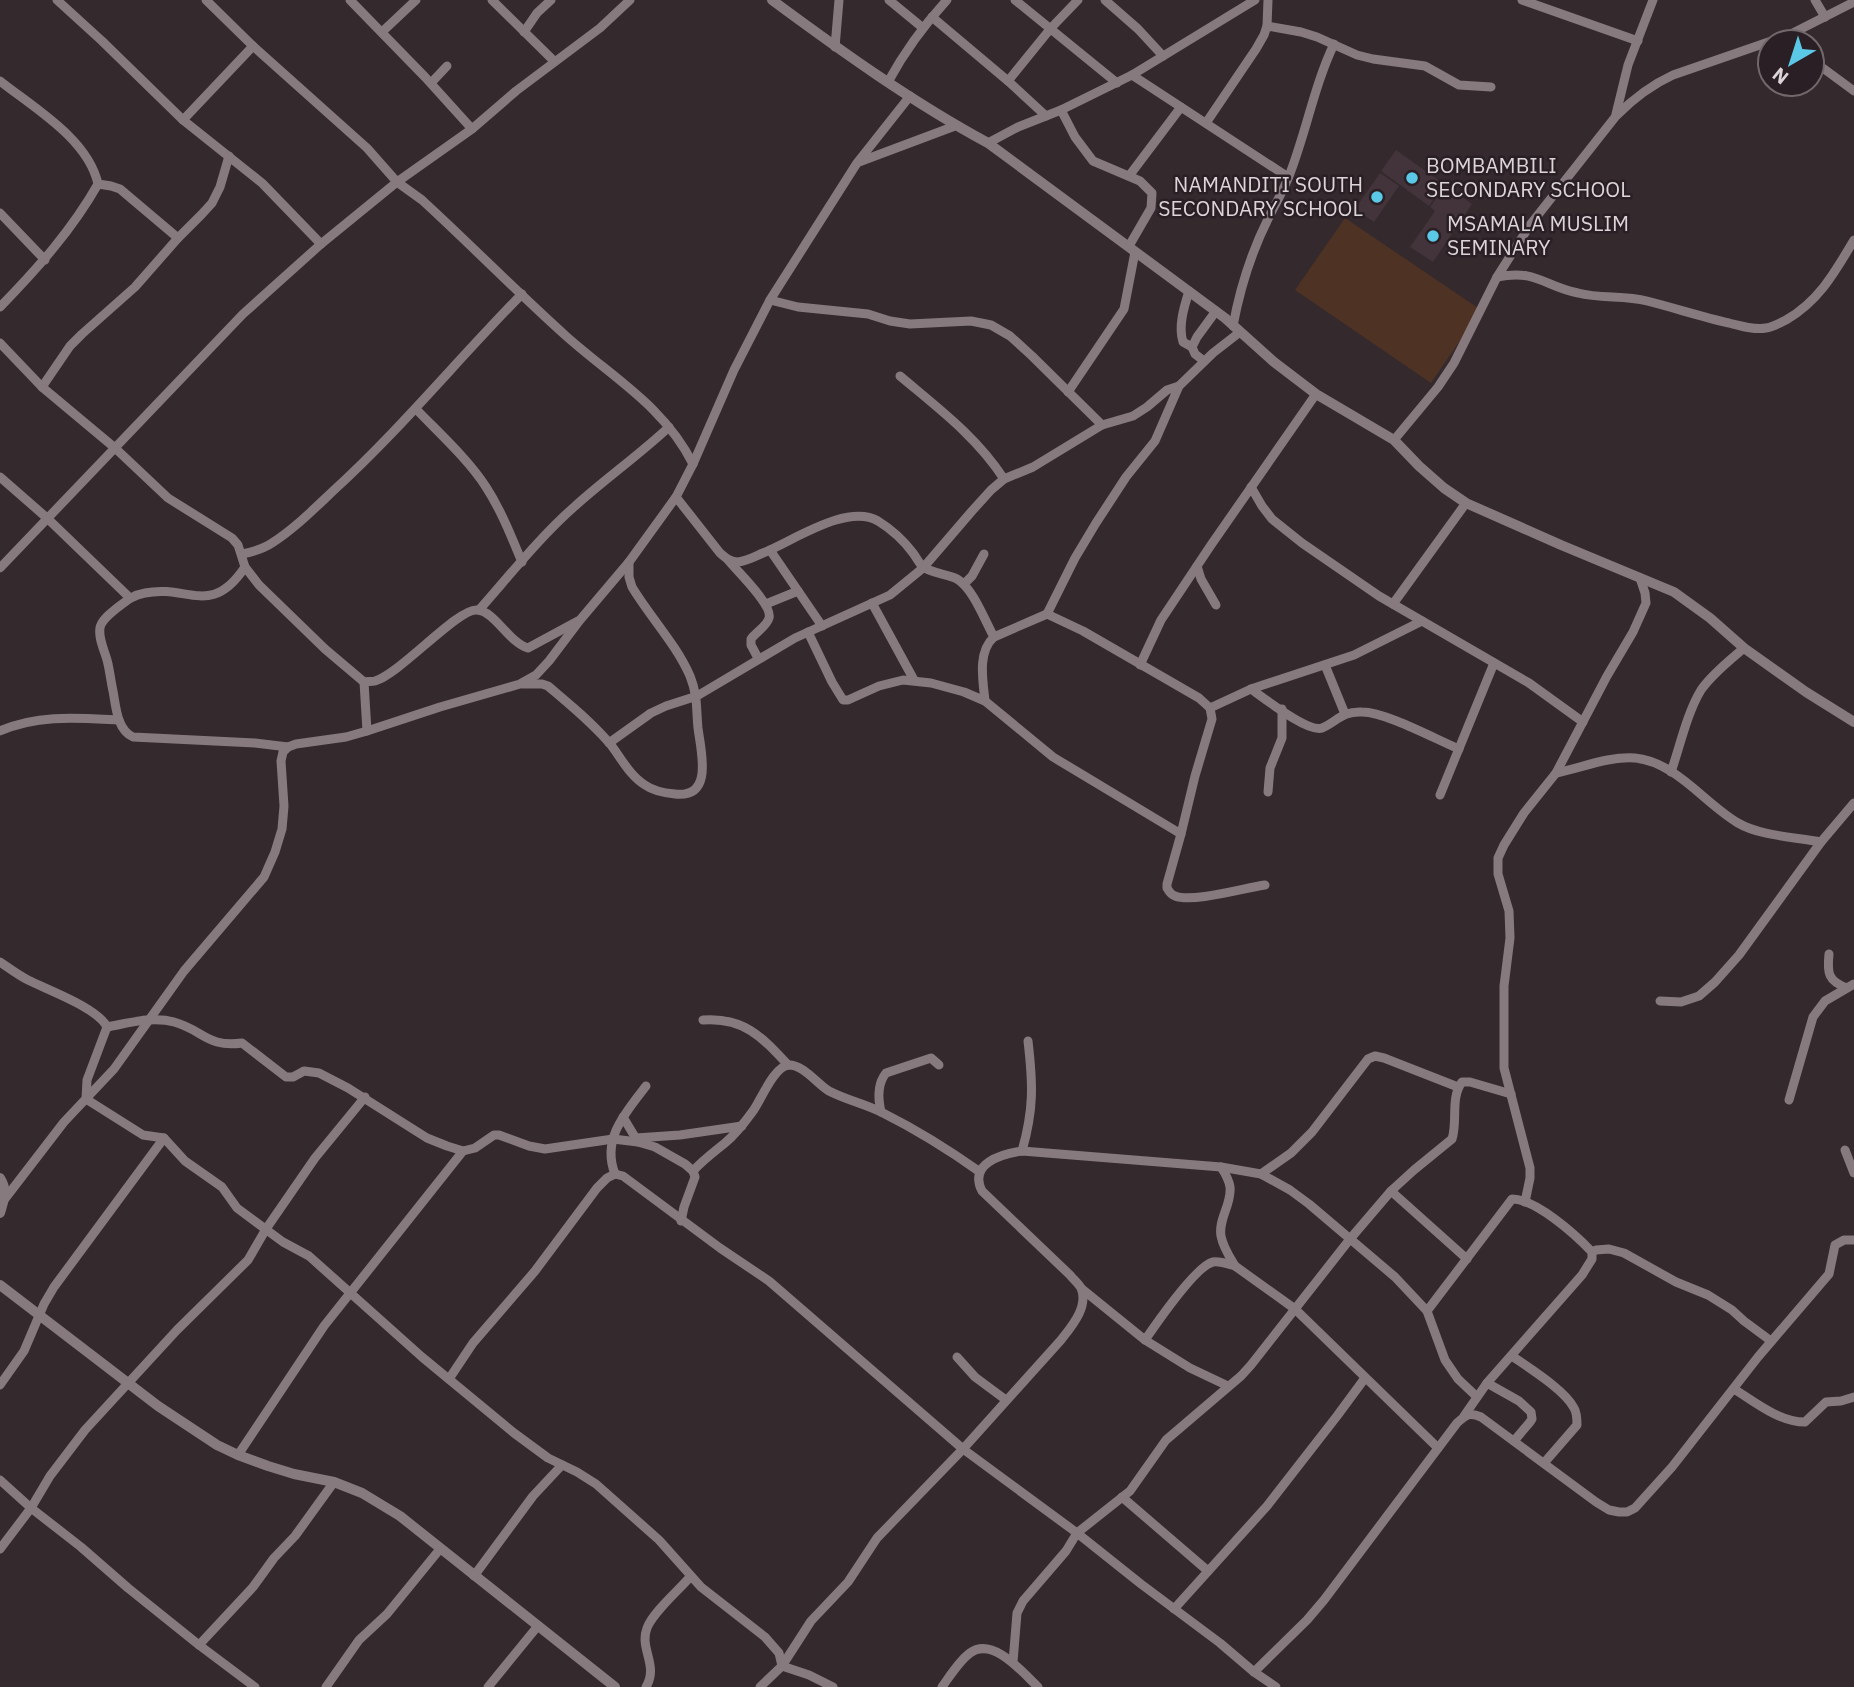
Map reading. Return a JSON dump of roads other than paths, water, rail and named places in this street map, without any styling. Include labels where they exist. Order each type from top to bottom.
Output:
[{"type":"street","points":[[57,0],[183,120],[262,183],[321,244]]},
{"type":"street","points":[[206,0],[367,148],[397,182],[422,200],[568,338],[655,410],[685,448],[693,464]]},
{"type":"street","points":[[350,0],[472,129]]},
{"type":"street","points":[[382,32],[416,0]]},
{"type":"street","points":[[492,0],[554,61]]},
{"type":"street","points":[[524,32],[537,13],[551,0]]},
{"type":"street","points":[[0,568],[243,314],[321,244],[397,182],[472,129],[554,61],[600,28],[630,0]]},
{"type":"street","points":[[772,0],[835,47],[956,126],[988,143],[1216,311],[1274,362],[1316,394],[1394,440],[1444,488],[1466,503],[1674,592],[1710,618],[1744,648],[1854,722]]},
{"type":"street","points":[[835,47],[839,0]]},
{"type":"street","points":[[889,0],[923,27]]},
{"type":"street","points":[[888,82],[907,49],[947,0]]},
{"type":"street","points":[[1015,0],[1117,83]]},
{"type":"street","points":[[1008,81],[1051,28],[1078,0]]},
{"type":"street","points":[[1105,0],[1163,56]]},
{"type":"street","points":[[988,143],[1132,75],[1243,4],[1255,0]]},
{"type":"street","points":[[1206,123],[1256,49],[1267,26],[1268,0]]},
{"type":"street","points":[[1522,0],[1637,41]]},
{"type":"street","points":[[1616,116],[1628,65],[1653,0]]},
{"type":"street","points":[[1815,0],[1825,17]]},
{"type":"street","points":[[1808,28],[1854,2]]},
{"type":"street","points":[[932,17],[1046,116]]},
{"type":"street","points":[[1267,26],[1301,32],[1373,60],[1425,66],[1459,85],[1491,87]]},
{"type":"street","points":[[985,701],[983,668],[987,643],[994,637],[1047,614],[1096,523],[1126,477],[1155,441],[1179,386],[1237,329],[1236,307],[1246,270],[1288,177],[1334,44]]},
{"type":"street","points":[[183,120],[253,46]]},
{"type":"street","points":[[1394,440],[1438,387],[1454,363],[1497,277],[1530,225],[1616,116],[1631,101],[1659,81],[1693,67],[1756,49]]},
{"type":"street","points":[[431,83],[447,66]]},
{"type":"street","points":[[1826,70],[1854,91]]},
{"type":"street","points":[[1132,75],[1288,177]]},
{"type":"street","points":[[0,81],[63,130],[85,155],[99,184]]},
{"type":"street","points":[[520,684],[536,675],[549,661],[629,562],[676,497],[734,370],[770,300],[857,163],[910,96]]},
{"type":"street","points":[[1129,176],[1181,107]]},
{"type":"street","points":[[1061,110],[1075,137],[1093,161],[1140,181],[1152,193],[1151,208],[1132,249],[1124,309],[1068,392]]},
{"type":"street","points":[[857,163],[956,126]]},
{"type":"street","points":[[42,387],[70,346],[135,287],[212,202],[220,187],[229,156]]},
{"type":"street","points":[[99,184],[120,189],[178,238]]},
{"type":"street","points":[[0,307],[45,260],[99,184]]},
{"type":"street","points":[[0,212],[45,260]]},
{"type":"street","points":[[1497,277],[1525,274],[1576,293],[1631,297],[1734,325],[1767,328],[1807,306],[1822,291],[1854,240]]},
{"type":"street","points":[[1189,291],[1183,310],[1181,334],[1183,342],[1192,347],[1204,362]]},
{"type":"street","points":[[242,554],[271,545],[347,478],[522,294]]},
{"type":"street","points":[[770,300],[798,307],[868,314],[911,324],[971,321],[991,325],[1010,336],[1102,425]]},
{"type":"street","points":[[1192,347],[1216,311]]},
{"type":"street","points":[[0,343],[4,353],[115,448],[168,498],[232,538],[238,545],[251,576],[278,605],[364,682],[375,681],[391,672],[472,610],[487,613],[519,646],[528,649],[580,620]]},
{"type":"street","points":[[900,376],[969,435],[992,460],[1004,479]]},
{"type":"street","points":[[609,743],[651,713],[697,696],[808,632],[890,595],[923,568],[1004,479],[1033,467],[1102,425],[1133,416],[1167,390],[1179,386]]},
{"type":"street","points":[[1140,665],[1161,620],[1316,394]]},
{"type":"street","points":[[415,409],[453,447],[486,486],[505,520],[522,562]]},
{"type":"street","points":[[479,610],[545,535],[669,427]]},
{"type":"street","points":[[0,477],[130,598]]},
{"type":"street","points":[[1251,487],[1272,519],[1342,572],[1530,682],[1583,722]]},
{"type":"street","points":[[676,497],[720,553],[766,604],[769,619],[751,639],[758,659]]},
{"type":"street","points":[[1393,604],[1466,503]]},
{"type":"street","points":[[728,560],[747,560],[810,530],[861,515],[877,520],[894,533],[912,551],[923,568],[957,579],[964,584],[994,637]]},
{"type":"street","points":[[770,550],[822,626]]},
{"type":"street","points":[[964,584],[984,554]]},
{"type":"street","points":[[245,567],[227,587],[214,595],[198,597],[142,593],[130,598],[102,623],[99,630],[119,720],[127,734],[133,737],[288,747],[367,732],[440,707],[520,684],[533,683],[548,687],[609,743],[633,775],[645,786],[660,792],[689,794],[697,789],[702,778],[697,696],[673,646],[632,587],[629,562]]},
{"type":"street","points":[[1197,566],[1216,606]]},
{"type":"street","points":[[1525,1202],[1530,1168],[1504,1068],[1504,986],[1510,937],[1509,911],[1498,874],[1498,859],[1524,813],[1556,774],[1643,613],[1646,603],[1640,578]]},
{"type":"street","points":[[766,604],[798,591]]},
{"type":"street","points":[[872,603],[914,680]]},
{"type":"street","points":[[1047,614],[1083,631],[1199,698],[1210,708],[1212,719],[1167,884],[1171,893],[1177,897],[1206,897],[1265,885]]},
{"type":"street","points":[[1210,708],[1251,689],[1354,655],[1422,621]]},
{"type":"street","points":[[808,632],[843,700],[848,701],[879,686],[903,680],[931,683],[964,692],[985,701],[1053,757],[1181,834]]},
{"type":"street","points":[[1671,772],[1702,688],[1744,648]]},
{"type":"street","points":[[1440,795],[1494,663]]},
{"type":"street","points":[[1325,665],[1345,714]]},
{"type":"street","points":[[364,682],[367,732]]},
{"type":"street","points":[[1251,689],[1314,728],[1322,728],[1345,714],[1362,712],[1379,715],[1459,749]]},
{"type":"street","points":[[1268,792],[1270,768],[1282,738],[1282,709]]},
{"type":"street","points":[[0,731],[46,719],[119,720]]},
{"type":"street","points":[[4,1200],[64,1122],[114,1069],[184,971],[264,877],[282,829],[284,806],[281,761],[283,752],[288,747]]},
{"type":"street","points":[[1556,774],[1612,760],[1633,758],[1654,762],[1739,824],[1758,831],[1821,842]]},
{"type":"street","points":[[1660,1001],[1681,1002],[1699,996],[1715,982],[1739,955],[1821,842],[1854,803]]},
{"type":"street","points":[[1829,954],[1829,976],[1836,984],[1850,986]]},
{"type":"street","points":[[0,962],[104,1021],[107,1027],[87,1080],[86,1099]]},
{"type":"street","points":[[1789,1100],[1814,1017],[1825,1001],[1850,986]]},
{"type":"street","points":[[107,1027],[148,1020],[175,1022],[219,1044],[242,1043],[286,1077],[290,1078],[304,1071],[319,1073],[365,1097],[427,1138],[464,1151],[475,1148],[494,1135],[545,1149],[742,1126]]},
{"type":"street","points":[[703,1020],[730,1021],[745,1026],[788,1065],[798,1068],[826,1089],[881,1112],[934,1141],[980,1172]]},
{"type":"street","points":[[123,1024],[140,1032]]},
{"type":"street","points":[[1022,1151],[1031,1113],[1028,1041]]},
{"type":"street","points":[[1261,1174],[1291,1153],[1312,1132],[1368,1059],[1374,1056],[1458,1087]]},
{"type":"street","points":[[881,1112],[880,1082],[886,1073],[932,1058],[939,1065]]},
{"type":"street","points":[[693,1171],[742,1126],[772,1078],[788,1065]]},
{"type":"street","points":[[1013,1662],[1017,1613],[1023,1601],[1077,1533],[1122,1497],[1167,1440],[1251,1365],[1391,1191],[1452,1139],[1458,1087],[1462,1082],[1511,1094]]},
{"type":"street","points":[[646,1086],[623,1117],[613,1139],[610,1160],[615,1174],[631,1181],[681,1220],[769,1281],[963,1449],[1077,1533],[1276,1687]]},
{"type":"street","points":[[0,1549],[65,1456],[128,1382],[239,1269],[315,1158],[365,1097]]},
{"type":"street","points":[[86,1099],[143,1135],[164,1138],[185,1161],[222,1187],[237,1208],[291,1247],[309,1256],[449,1379],[538,1452],[596,1484],[659,1540],[690,1577],[765,1637],[779,1653],[782,1666]]},
{"type":"street","points":[[623,1117],[637,1140],[655,1147],[693,1171],[695,1177],[681,1220]]},
{"type":"street","points":[[0,1385],[24,1351],[54,1287],[164,1138]]},
{"type":"street","points":[[1845,1150],[1854,1173]]},
{"type":"street","points":[[238,1455],[324,1326],[464,1151]]},
{"type":"street","points":[[1228,1386],[1190,1368],[1145,1340],[1082,1289],[1054,1258],[982,1191],[978,1183],[980,1172],[988,1163],[1001,1154],[1022,1151],[1221,1167],[1261,1174],[1309,1204],[1395,1277],[1427,1311],[1445,1360],[1458,1379],[1476,1396]]},
{"type":"street","points":[[1221,1167],[1229,1182],[1230,1192],[1221,1234],[1225,1249],[1235,1266]]},
{"type":"street","points":[[449,1379],[473,1342],[535,1271],[597,1188],[615,1174]]},
{"type":"street","points":[[0,1178],[5,1186],[0,1213]]},
{"type":"street","points":[[1391,1191],[1467,1259]]},
{"type":"street","points":[[1254,1672],[1324,1600],[1464,1416],[1476,1396],[1582,1275],[1592,1259],[1592,1252],[1563,1225],[1525,1202],[1512,1199],[1427,1311]]},
{"type":"street","points":[[1464,1416],[1472,1413],[1481,1417],[1609,1510],[1627,1512],[1643,1500],[1672,1467],[1771,1341],[1829,1274],[1835,1245],[1839,1241],[1854,1240]]},
{"type":"street","points":[[1592,1252],[1609,1249],[1624,1253],[1676,1282],[1715,1299],[1771,1341]]},
{"type":"street","points":[[1145,1340],[1202,1268],[1212,1262],[1235,1266],[1295,1309],[1438,1448]]},
{"type":"street","points":[[0,1285],[177,1419],[217,1444],[238,1455],[294,1474],[334,1482],[362,1493],[400,1516],[615,1687]]},
{"type":"street","points":[[760,1687],[782,1666],[811,1621],[848,1582],[877,1538],[963,1449],[1075,1323],[1082,1308],[1082,1289]]},
{"type":"street","points":[[1512,1356],[1565,1396],[1574,1408],[1577,1425],[1544,1464]]},
{"type":"street","points":[[957,1357],[975,1377],[1006,1400]]},
{"type":"street","points":[[1174,1609],[1273,1499],[1365,1378]]},
{"type":"street","points":[[1487,1383],[1531,1412],[1532,1419],[1514,1441]]},
{"type":"street","points":[[1734,1389],[1770,1412],[1798,1422],[1805,1422],[1826,1402],[1854,1397]]},
{"type":"street","points":[[474,1576],[533,1496],[562,1465]]},
{"type":"street","points":[[0,1480],[128,1588],[254,1687]]},
{"type":"street","points":[[199,1645],[253,1587],[274,1558],[295,1536],[334,1482]]},
{"type":"street","points":[[1122,1497],[1208,1571]]},
{"type":"street","points":[[326,1687],[359,1640],[387,1614],[440,1549]]},
{"type":"street","points":[[646,1687],[652,1676],[646,1646],[647,1628],[690,1577]]},
{"type":"street","points":[[488,1687],[537,1627]]},
{"type":"street","points":[[942,1687],[970,1653],[979,1648],[988,1648],[1013,1662],[1038,1687]]},
{"type":"street","points":[[782,1666],[833,1687]]},
{"type":"place","name":"BOMBAMBILI SECONDARY SCHOOL","points":[[1412,178]]},
{"type":"place","name":"NAMANDITI SOUTH SECONDARY SCHOOL","points":[[1377,197]]},
{"type":"place","name":"MSAMALA MUSLIM SEMINARY","points":[[1433,236]]}]
